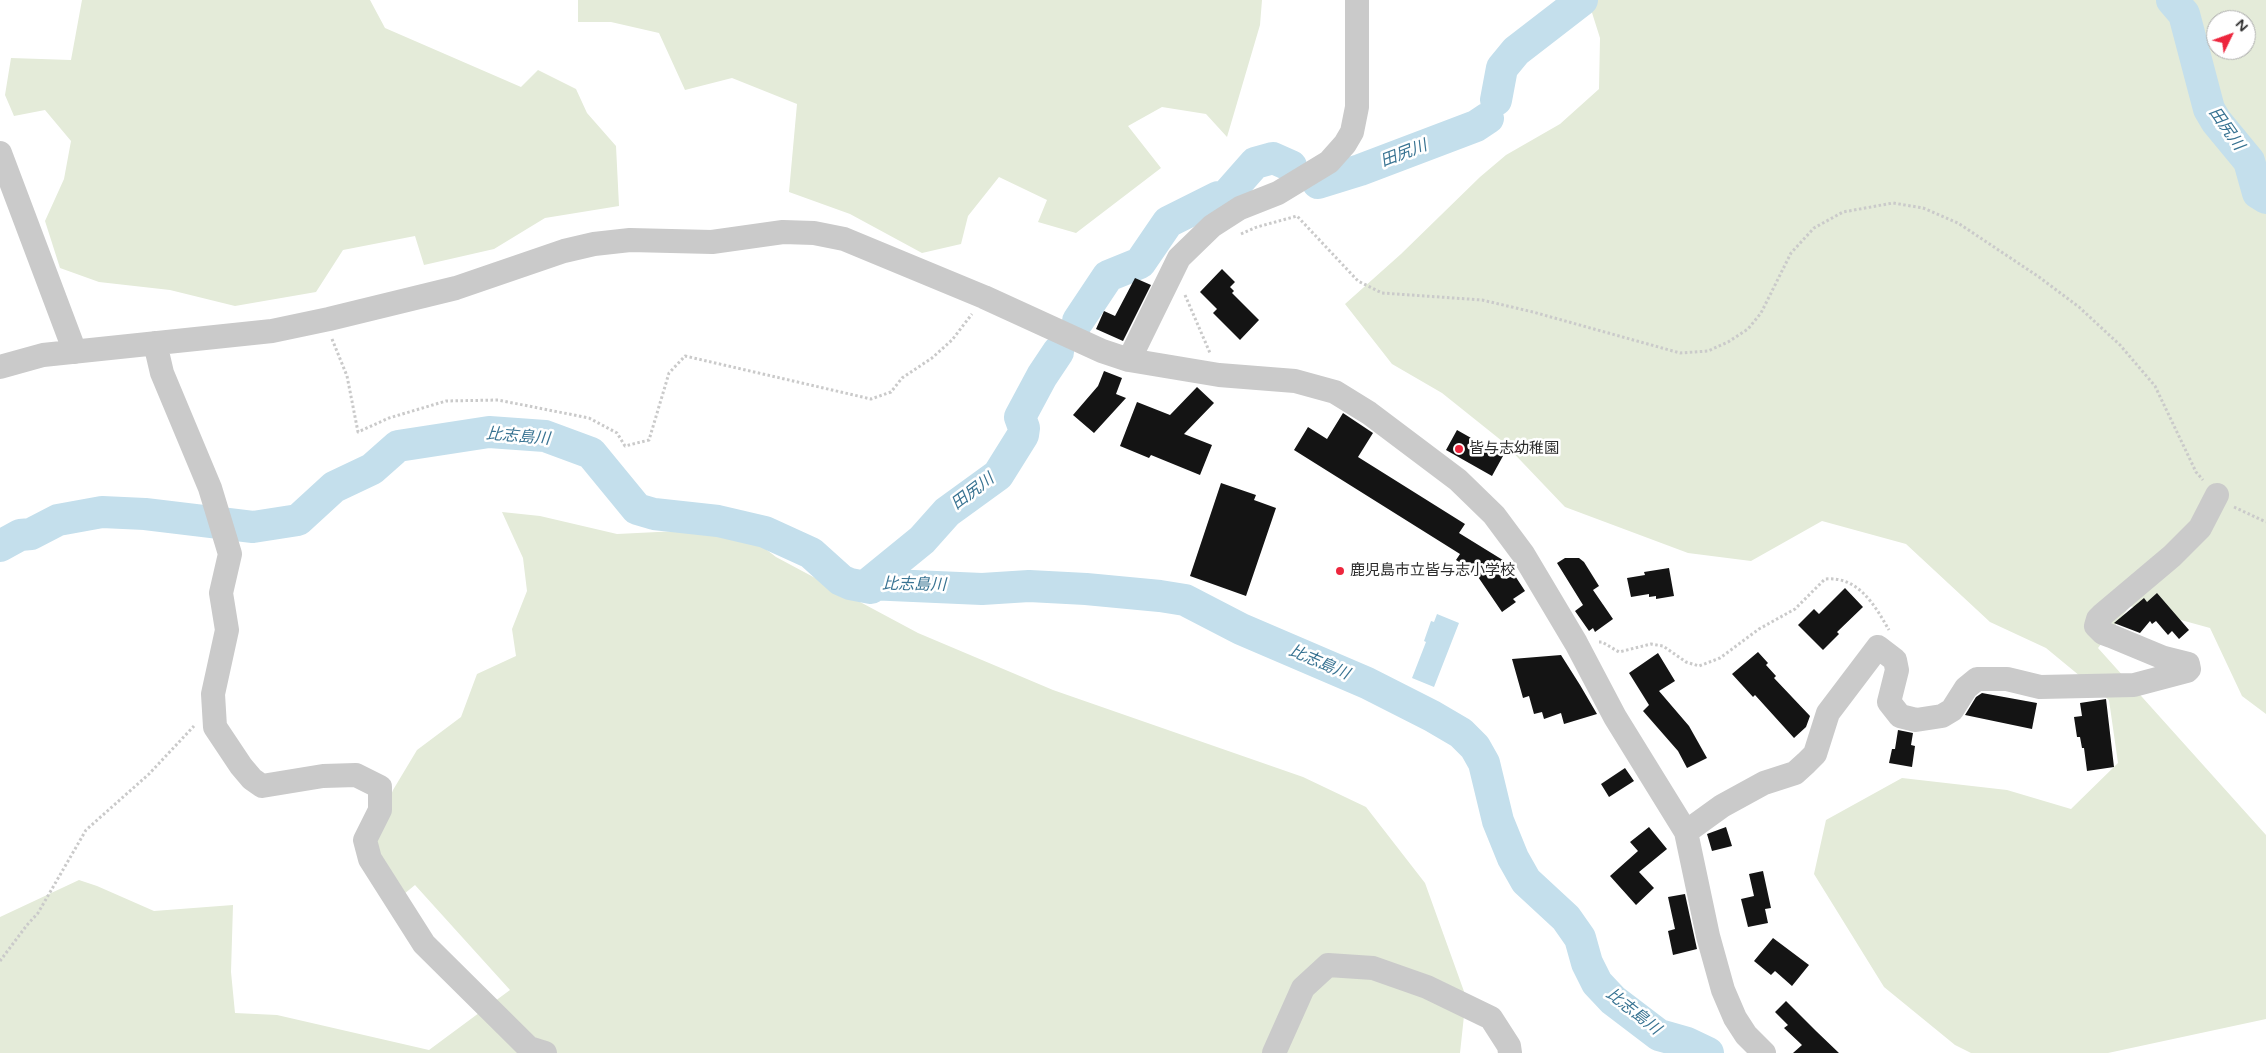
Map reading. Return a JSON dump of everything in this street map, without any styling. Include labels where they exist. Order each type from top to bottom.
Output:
[{"type":"street","points":[[1129,360],[1179,258],[1212,226],[1240,208],[1278,193],[1330,162],[1345,144],[1352,132],[1357,107],[1357,0]]},
{"type":"street","points":[[0,153],[75,352]]},
{"type":"street","points":[[0,367],[29,358],[272,331],[391,305],[456,288],[564,250],[594,244],[630,240],[712,242],[783,232],[814,233],[844,239],[984,297],[1102,351],[1129,360],[1219,375],[1295,381],[1335,392],[1369,413],[1458,480],[1494,515],[1523,554],[1576,643],[1615,717],[1686,832],[1708,936],[1723,990],[1735,1018],[1746,1035],[1764,1053]]},
{"type":"street","points":[[155,343],[162,373],[210,488],[230,554],[221,593],[227,630],[213,694],[215,727],[241,766],[252,779],[262,786],[315,777],[356,775],[380,786],[380,810],[365,840],[370,859],[403,913],[424,944],[454,976],[529,1048],[545,1053]]},
{"type":"street","points":[[1686,832],[1722,806],[1764,783],[1795,773],[1806,763],[1815,754],[1828,713],[1878,647],[1894,660],[1897,670],[1889,702],[1900,716],[1916,720],[1942,716],[1952,710],[1966,688],[1977,679],[2008,680],[2040,687],[2134,685],[2187,671],[2189,669],[2188,664],[2164,658],[2103,633],[2096,626],[2102,614],[2172,556],[2200,528],[2218,495]]},
{"type":"street","points":[[1274,1053],[1303,988],[1328,965],[1373,968],[1427,987],[1491,1018],[1509,1046],[1510,1053]]},
{"type":"path","points":[[1240,234],[1257,226],[1296,216],[1358,281],[1382,293],[1482,300],[1533,312],[1680,353],[1708,351],[1728,342],[1748,329],[1762,313],[1791,253],[1814,228],[1843,212],[1893,203],[1923,208],[1958,223],[2039,277],[2079,307],[2120,345],[2155,386],[2196,472],[2218,495],[2241,512],[2266,522]]},
{"type":"path","points":[[1188,288],[1184,294],[1219,375]]},
{"type":"path","points":[[324,320],[347,376],[358,432],[389,418],[446,401],[498,400],[589,418],[617,433],[625,446],[649,440],[669,373],[685,356],[871,399],[891,392],[902,378],[932,358],[952,340],[984,297]]},
{"type":"path","points":[[1576,643],[1602,642],[1619,652],[1651,644],[1663,646],[1686,662],[1699,666],[1720,658],[1759,629],[1795,610],[1824,578],[1837,578],[1856,585],[1869,600],[1889,630],[1878,647]]},
{"type":"path","points":[[0,961],[38,913],[86,830],[149,774],[201,718],[213,712]]},
{"type":"green space","points":[[82,0],[370,0],[385,28],[521,87],[538,70],[576,89],[587,113],[616,146],[619,206],[545,218],[494,249],[424,265],[415,236],[343,250],[316,292],[235,306],[170,290],[99,282],[60,268],[45,221],[64,179],[71,141],[45,110],[14,116],[5,95],[11,58],[71,60]]},
{"type":"green space","points":[[578,0],[1262,0],[1260,25],[1227,137],[1206,114],[1162,107],[1128,126],[1161,168],[1076,233],[1038,222],[1047,200],[999,177],[968,216],[961,244],[922,253],[850,214],[789,192],[797,104],[732,78],[685,90],[659,33],[611,22],[578,22]]},
{"type":"green space","points":[[1588,0],[2266,0],[2266,714],[2242,696],[2210,628],[2130,606],[2098,648],[2266,835],[2266,1019],[2108,1053],[1971,1053],[1955,1045],[1884,987],[1814,874],[1826,820],[1902,778],[2007,790],[2071,809],[2118,763],[2109,700],[2046,648],[1990,622],[1906,544],[1822,521],[1751,561],[1688,553],[1565,507],[1502,441],[1442,393],[1392,364],[1345,304],[1401,254],[1480,177],[1506,155],[1560,124],[1599,89],[1600,38]]},
{"type":"green space","points":[[502,512],[540,516],[617,534],[678,531],[726,537],[763,547],[776,557],[918,633],[1053,690],[1303,777],[1366,807],[1425,883],[1466,997],[1460,1053],[0,1053],[0,917],[79,880],[154,911],[233,905],[231,972],[235,1013],[277,1015],[429,1050],[510,990],[415,885],[404,894],[373,842],[393,790],[417,750],[461,717],[477,674],[516,656],[512,629],[527,591],[523,558]]},
{"type":"water","points":[[1437,614],[1459,623],[1434,687],[1412,678],[1426,642],[1424,641],[1431,621],[1434,622]]},
{"type":"building","points":[[1222,269],[1235,282],[1230,287],[1234,291],[1232,293],[1259,320],[1240,340],[1213,313],[1217,309],[1200,292]]},
{"type":"building","points":[[1135,278],[1151,285],[1123,341],[1096,329],[1104,311],[1115,316]]},
{"type":"building","points":[[1104,371],[1122,378],[1116,394],[1126,398],[1094,433],[1073,415],[1098,386]]},
{"type":"building","points":[[1197,387],[1214,403],[1184,434],[1212,445],[1200,475],[1151,455],[1149,458],[1120,446],[1137,402],[1170,415]]},
{"type":"building","points":[[1343,413],[1373,433],[1358,457],[1465,524],[1459,533],[1506,562],[1525,591],[1513,599],[1516,602],[1502,612],[1474,571],[1456,560],[1460,554],[1294,450],[1308,427],[1327,439]]},
{"type":"building","points":[[1457,430],[1503,456],[1492,476],[1446,450]]},
{"type":"building","points":[[1221,483],[1256,495],[1254,500],[1276,508],[1246,596],[1190,576]]},
{"type":"building","points":[[1565,558],[1579,558],[1584,562],[1599,586],[1593,590],[1613,619],[1595,632],[1593,628],[1589,631],[1575,611],[1583,605],[1557,563]]},
{"type":"building","points":[[1669,568],[1674,596],[1656,599],[1656,596],[1649,597],[1649,594],[1631,597],[1627,578],[1645,575],[1644,572]]},
{"type":"building","points":[[1845,588],[1863,607],[1837,632],[1839,634],[1823,650],[1798,625],[1814,609],[1819,614]]},
{"type":"building","points":[[2157,593],[2189,630],[2179,639],[2172,631],[2168,635],[2156,621],[2152,624],[2150,621],[2140,633],[2114,623],[2144,598],[2147,602]]},
{"type":"building","points":[[1758,652],[1776,676],[1774,678],[1810,716],[1806,727],[1794,738],[1755,695],[1753,697],[1732,674]]},
{"type":"building","points":[[1658,653],[1675,681],[1659,691],[1689,726],[1707,758],[1687,768],[1678,751],[1643,711],[1649,705],[1629,673]]},
{"type":"building","points":[[1561,655],[1597,714],[1564,724],[1561,713],[1544,719],[1542,712],[1534,714],[1529,696],[1523,698],[1512,659]]},
{"type":"building","points":[[1982,693],[2037,703],[2032,729],[1965,715],[1976,697]]},
{"type":"building","points":[[2106,699],[2114,767],[2087,771],[2084,748],[2082,748],[2080,737],[2077,737],[2074,717],[2082,716],[2080,703]]},
{"type":"building","points":[[1898,730],[1913,733],[1911,745],[1915,746],[1912,767],[1889,763],[1892,749],[1895,749]]},
{"type":"building","points":[[1625,768],[1634,781],[1609,797],[1601,784]]},
{"type":"building","points":[[1649,827],[1667,849],[1639,872],[1654,888],[1636,905],[1610,876],[1638,851],[1630,842]]},
{"type":"building","points":[[1726,827],[1732,846],[1712,851],[1707,834]]},
{"type":"building","points":[[1763,871],[1771,908],[1765,909],[1768,923],[1748,927],[1741,899],[1754,896],[1749,874]]},
{"type":"building","points":[[1685,894],[1697,949],[1673,955],[1668,931],[1675,929],[1668,897]]},
{"type":"building","points":[[1773,938],[1809,965],[1792,986],[1775,971],[1771,975],[1754,961]]},
{"type":"building","points":[[1786,1001],[1839,1053],[1793,1053],[1802,1045],[1784,1028],[1788,1025],[1775,1012]]},
{"type":"waterway","name":"田尻川","points":[[1496,100],[1502,68],[1516,51],[1582,0]]},
{"type":"waterway","name":"田尻川","points":[[2172,0],[2184,14],[2209,109],[2216,121],[2249,161],[2258,193],[2266,198]]},
{"type":"waterway","name":"田尻川","points":[[1318,183],[1360,170],[1476,126],[1488,118]]},
{"type":"waterway","name":"田尻川","points":[[1078,321],[1108,276],[1140,263],[1168,222],[1218,197],[1225,197],[1255,163],[1273,158],[1291,166]]},
{"type":"waterway","name":"田尻川","points":[[868,584],[922,540],[947,512],[998,475],[1023,435],[1024,428],[1020,417],[1042,376],[1058,352]]},
{"type":"waterway","name":"比志島川","points":[[0,546],[20,535],[31,534],[58,520],[102,512],[145,514],[253,527],[298,520],[334,487],[372,469],[398,446],[489,432],[545,436],[591,453],[637,509],[654,514],[718,521],[765,532],[811,553],[841,580],[850,584],[871,588],[868,584]]},
{"type":"waterway","name":"比志島川","points":[[868,584],[982,589],[1029,586],[1086,589],[1185,600],[1241,629],[1367,683],[1432,716],[1461,733],[1475,747],[1484,763],[1498,821],[1513,858],[1526,881],[1566,918],[1580,938],[1587,963],[1597,983],[1613,1000],[1659,1035],[1687,1043],[1708,1053]]},
{"type":"place","name":"皆与志幼稚園","points":[[1459,449]]},
{"type":"place","name":"鹿児島市立皆与志小学校","points":[[1340,571]]}]
